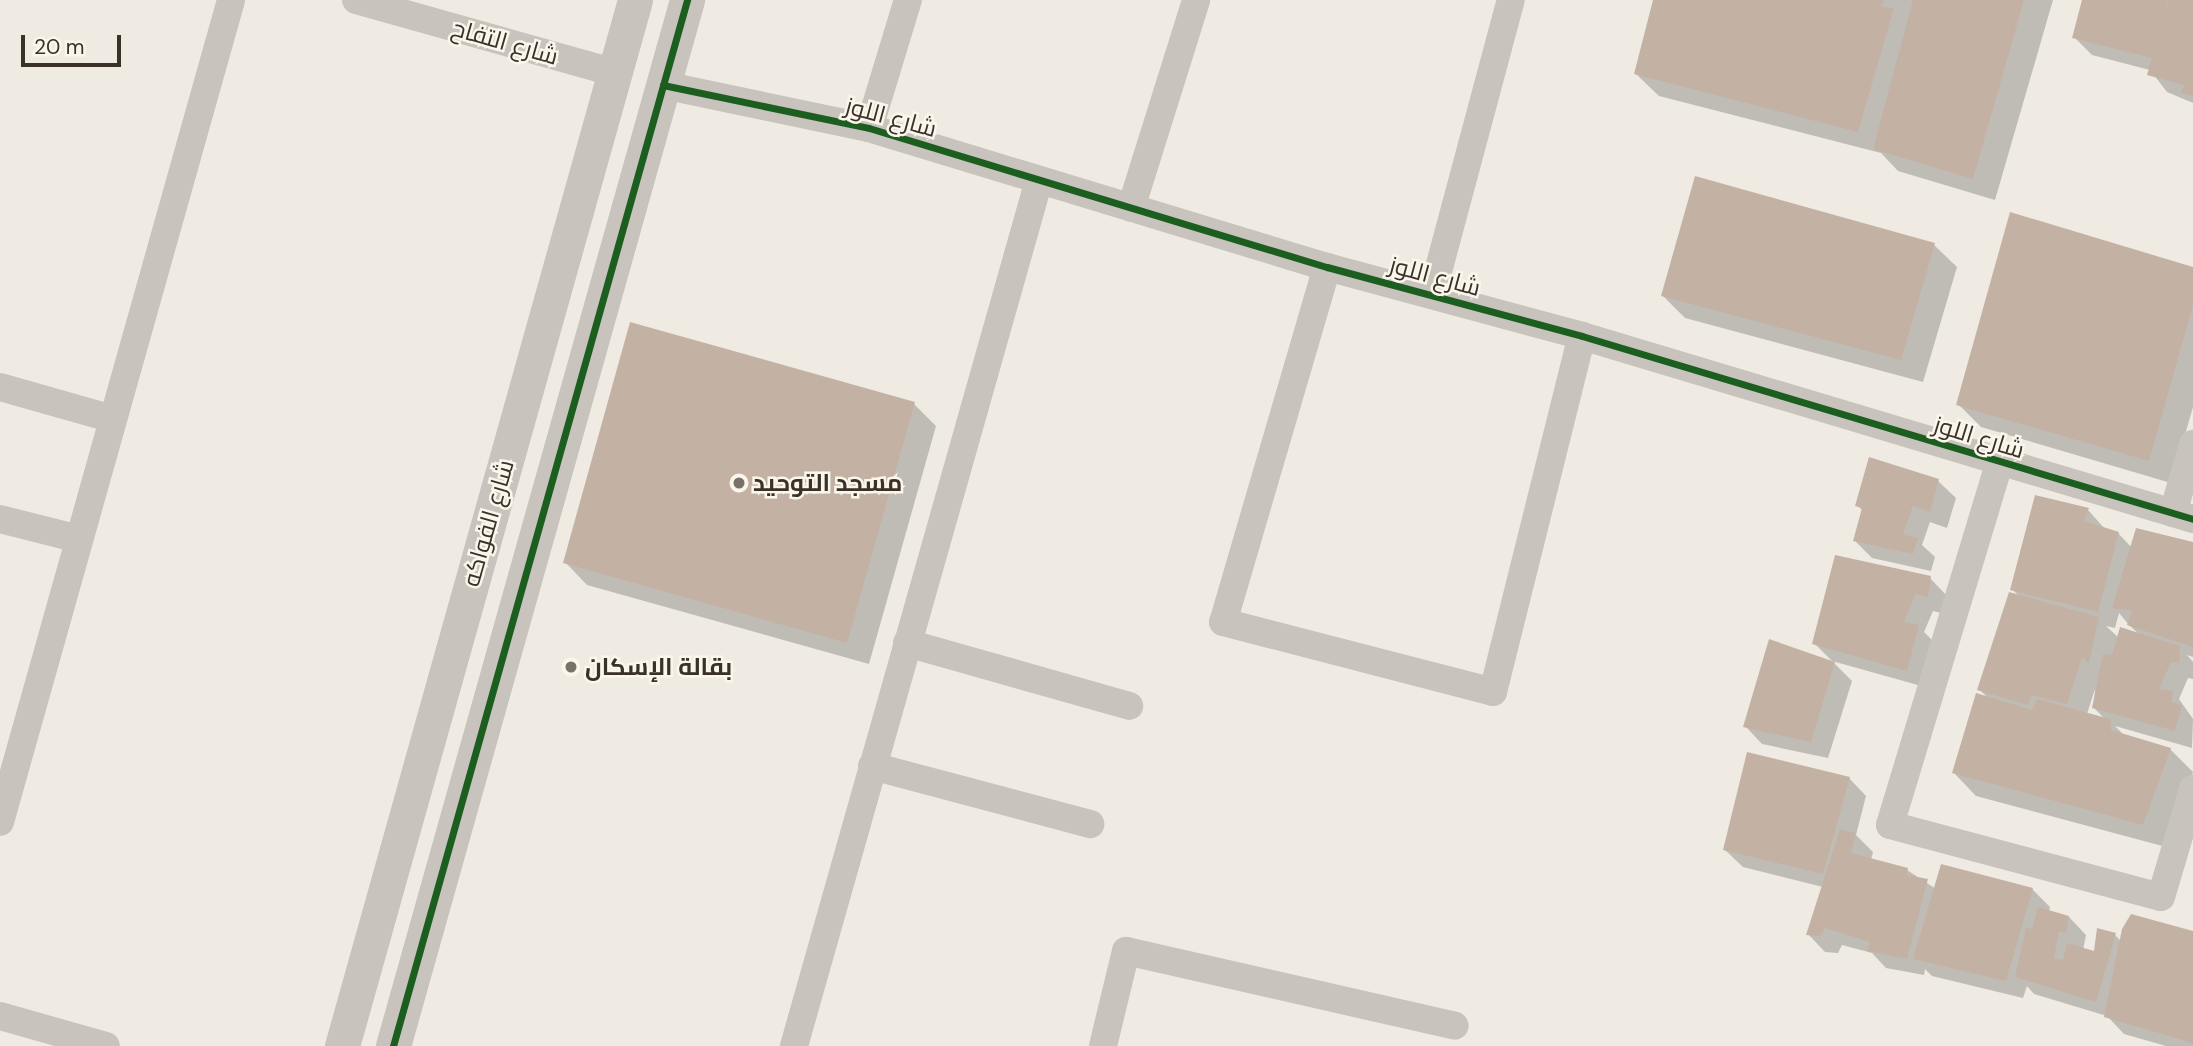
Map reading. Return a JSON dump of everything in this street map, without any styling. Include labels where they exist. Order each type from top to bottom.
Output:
[{"type":"street","points":[[0,822],[231,0]]},
{"type":"street","name":"شارع التفاح","points":[[356,0],[413,8],[615,73]]},
{"type":"street","name":"شارع الفواكه","points":[[342,1046],[635,0]]},
{"type":"street","points":[[393,1046],[687,0]]},
{"type":"street","points":[[869,128],[908,0]]},
{"type":"street","points":[[1131,208],[1196,0]]},
{"type":"street","points":[[1432,294],[1511,0]]},
{"type":"street","name":"شارع اللوز","points":[[663,85],[869,128],[1327,267],[1582,336],[1998,464],[2183,516]]},
{"type":"street","points":[[794,1046],[1039,180]]},
{"type":"street","points":[[1327,267],[1223,622],[1493,692],[1582,336]]},
{"type":"street","points":[[0,387],[113,419]]},
{"type":"street","points":[[2183,516],[2193,444]]},
{"type":"street","points":[[1998,464],[1890,825],[2161,897],[2193,789]]},
{"type":"street","points":[[0,519],[79,539]]},
{"type":"street","points":[[907,643],[1129,706]]},
{"type":"street","points":[[872,766],[1090,824]]},
{"type":"street","points":[[1103,1046],[1126,951],[1455,1026]]},
{"type":"street","points":[[0,1016],[106,1046]]},
{"type":"building","points":[[1653,0],[1884,0],[1882,7],[1894,8],[1858,132],[1634,74]]},
{"type":"building","points":[[1913,0],[2024,0],[1973,179],[1873,149]]},
{"type":"building","points":[[2082,0],[2168,0],[2165,13],[2169,0],[2193,0],[2193,96],[2181,93],[2184,85],[2147,75],[2152,58],[2072,38]]},
{"type":"building","points":[[1695,176],[1935,243],[1901,360],[1661,296]]},
{"type":"building","points":[[2010,212],[2193,267],[2193,305],[2149,461],[1956,405]]},
{"type":"building","name":"مسجد التوحيد","points":[[630,322],[915,402],[847,643],[563,563]]},
{"type":"building","points":[[1869,457],[1939,479],[1930,512],[1913,506],[1903,534],[1918,538],[1913,554],[1853,541],[1862,508],[1855,506]]},
{"type":"building","points":[[2035,495],[2089,508],[2084,521],[2119,532],[2098,612],[2010,590]]},
{"type":"building","points":[[2136,528],[2193,542],[2193,647],[2127,625],[2132,611],[2112,608]]},
{"type":"building","points":[[1835,555],[1931,576],[1928,597],[1915,594],[1904,622],[1919,625],[1907,671],[1812,644]]},
{"type":"building","points":[[2009,592],[2099,617],[2089,663],[2082,657],[2067,704],[2031,695],[2028,705],[1977,690]]},
{"type":"building","points":[[2120,627],[2180,646],[2179,663],[2171,662],[2159,689],[2173,691],[2171,702],[2182,705],[2175,731],[2092,708],[2103,654],[2112,655]]},
{"type":"building","points":[[1769,639],[1835,662],[1811,742],[1743,727]]},
{"type":"building","points":[[1976,693],[2032,710],[2037,699],[2110,719],[2111,730],[2171,748],[2143,825],[1952,773]]},
{"type":"building","points":[[1747,752],[1850,777],[1823,874],[1723,850]]},
{"type":"building","points":[[1840,829],[1856,833],[1851,853],[1908,868],[1907,875],[1928,879],[1907,959],[1867,951],[1870,942],[1825,928],[1820,936],[1806,935]]},
{"type":"building","points":[[1941,864],[2033,888],[2006,981],[1913,959]]},
{"type":"building","points":[[2038,907],[2069,916],[2066,933],[2059,931],[2054,958],[2063,960],[2067,943],[2094,951],[2097,928],[2116,933],[2096,1002],[2015,977],[2026,928],[2032,929]]},
{"type":"building","points":[[2131,914],[2193,931],[2193,1043],[2104,1017],[2122,929]]},
{"type":"cycle path","points":[[393,1046],[687,0]]},
{"type":"cycle path","points":[[663,85],[869,128],[1327,267],[1582,336],[2193,519]]},
{"type":"place","name":"مسجد التوحيد","points":[[739,483]]},
{"type":"place","name":"بقالة الإسكان","points":[[571,667]]}]
